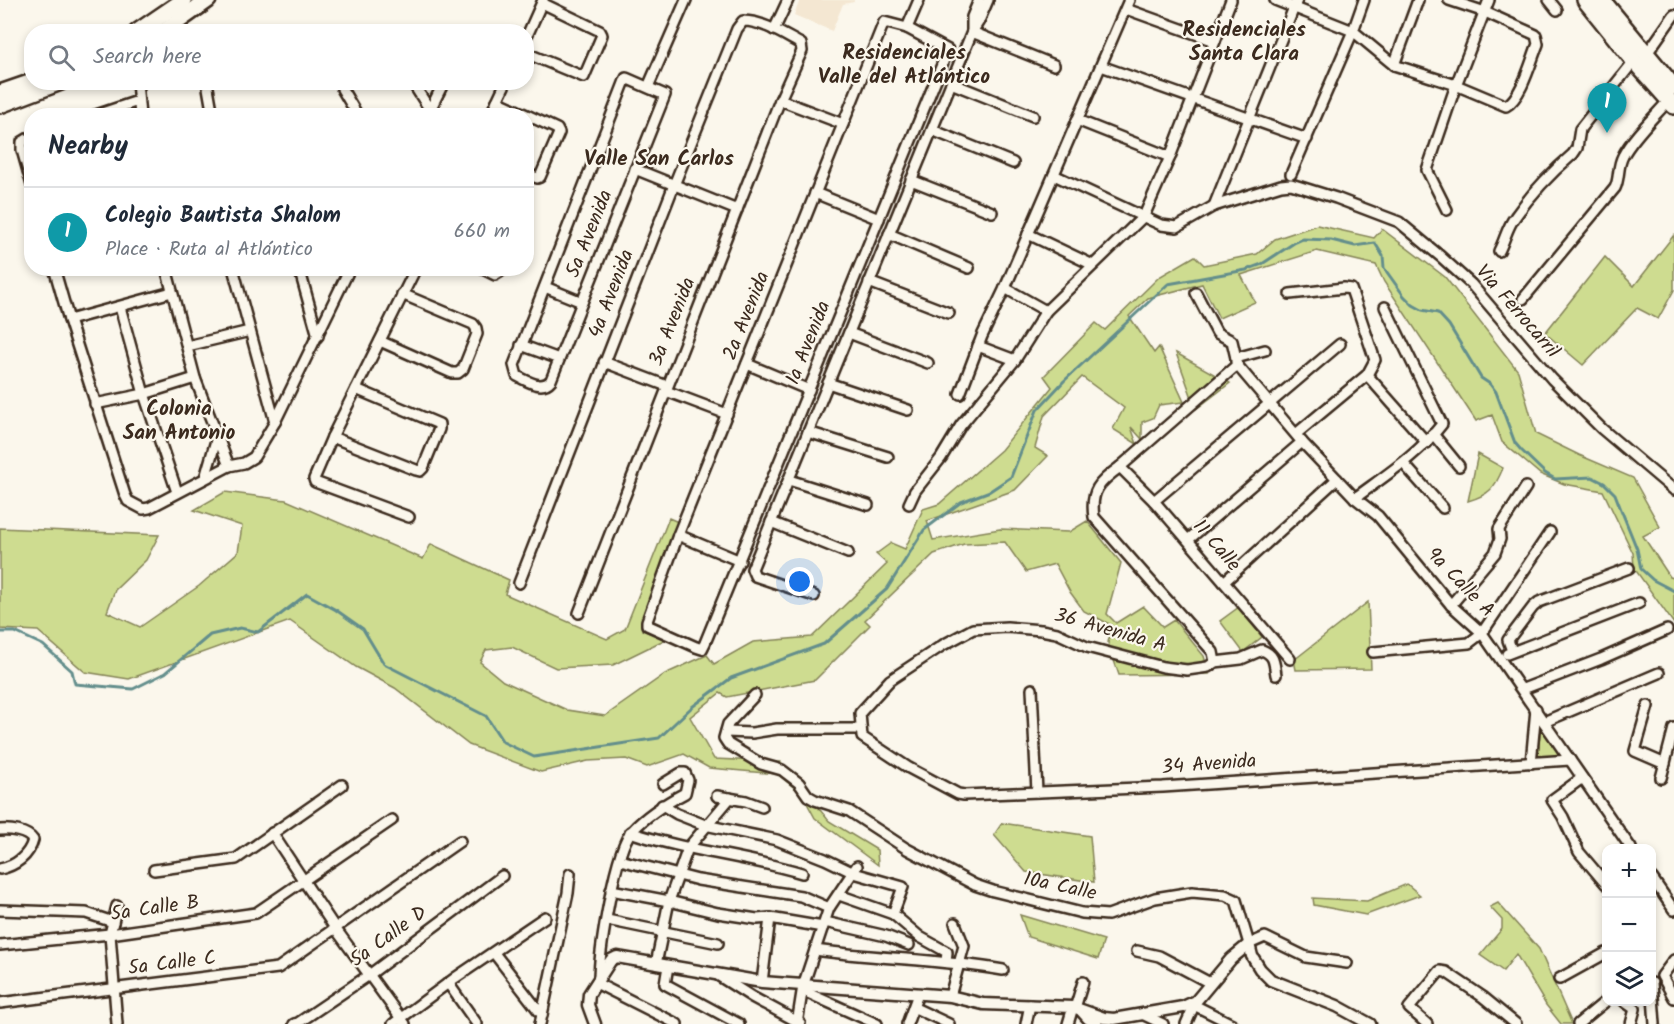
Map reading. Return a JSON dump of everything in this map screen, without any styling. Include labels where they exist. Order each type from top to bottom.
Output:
[{"type":"highway","points":[[148,24],[184,0]]},
{"type":"highway","points":[[175,24],[207,0]]},
{"type":"highway","points":[[1585,0],[1640,58],[1672,97]]},
{"type":"highway","points":[[1610,4],[1640,58]]},
{"type":"highway","points":[[0,93],[24,85]]},
{"type":"highway","points":[[0,105],[40,90]]},
{"type":"street","points":[[559,359],[521,345],[626,78],[648,87],[686,0]]},
{"type":"street","points":[[774,30],[788,0]]},
{"type":"street","points":[[907,28],[919,0]]},
{"type":"street","points":[[972,32],[972,18],[979,0]]},
{"type":"street","points":[[814,596],[755,576],[752,569],[972,32],[988,0]]},
{"type":"street","points":[[909,504],[915,491],[941,458],[961,425],[1016,360],[1046,311],[1144,216],[1170,157],[1231,0]]},
{"type":"street","points":[[1275,0],[1296,4],[1353,31],[1394,65],[1506,106],[1510,104],[1517,96],[1538,44],[1536,35],[1485,12],[1449,0]]},
{"type":"street","points":[[1291,174],[1353,31],[1364,0]]},
{"type":"street","points":[[1394,65],[1418,0]]},
{"type":"street","points":[[1447,210],[1427,170],[1489,0]]},
{"type":"street","points":[[1549,0],[1557,10]]},
{"type":"street","points":[[533,24],[543,2],[600,31],[602,35],[584,77],[534,56]]},
{"type":"street","points":[[960,394],[978,346],[1127,4],[1215,41]]},
{"type":"street","points":[[1214,206],[1296,4]]},
{"type":"street","points":[[1499,251],[1514,217],[1573,154],[1577,148],[1580,129],[1674,15]]},
{"type":"street","name":"4a Avenida","points":[[519,584],[604,362],[737,28],[743,21],[752,21],[774,30]]},
{"type":"street","name":"2a Avenida","points":[[702,649],[647,624],[678,535],[884,22],[907,28]]},
{"type":"street","name":"1a Avenida","points":[[702,649],[948,50],[907,28]]},
{"type":"street","name":"3a Avenida","points":[[579,613],[801,51],[801,44],[774,30]]},
{"type":"street","points":[[972,32],[1054,65]]},
{"type":"street","points":[[1101,66],[1307,139]]},
{"type":"street","points":[[951,83],[1033,116]]},
{"type":"street","name":"5a Avenida","points":[[521,345],[514,365],[517,376],[541,386],[547,385],[551,380],[665,95],[648,87]]},
{"type":"street","points":[[137,90],[139,108]]},
{"type":"street","points":[[208,90],[212,108]]},
{"type":"street","points":[[343,90],[353,108]]},
{"type":"street","points":[[416,90],[426,108]]},
{"type":"street","points":[[431,108],[440,90]]},
{"type":"street","points":[[494,108],[502,90]]},
{"type":"street","points":[[1523,299],[1615,189],[1619,180],[1618,169],[1624,154],[1672,97]]},
{"type":"street","points":[[780,100],[843,124]]},
{"type":"street","points":[[117,108],[138,101]]},
{"type":"street","points":[[497,101],[512,108]]},
{"type":"street","points":[[534,118],[559,132],[540,177],[534,177]]},
{"type":"street","points":[[1077,120],[1170,157]]},
{"type":"street","points":[[932,130],[1013,163]]},
{"type":"street","points":[[24,141],[22,150],[24,157]]},
{"type":"street","points":[[635,169],[737,210]]},
{"type":"street","name":"Via Ferrocarril","points":[[1054,175],[1161,225],[1177,227],[1214,206],[1291,184],[1399,222],[1471,284],[1552,379],[1602,429],[1674,490]]},
{"type":"street","points":[[911,180],[992,212]]},
{"type":"street","points":[[815,193],[879,219]]},
{"type":"street","points":[[889,234],[969,268]]},
{"type":"street","points":[[1028,234],[1093,265]]},
{"type":"street","points":[[56,276],[95,404],[128,501],[142,509],[149,508],[229,466],[244,463],[254,457],[275,422],[346,276]]},
{"type":"street","points":[[168,276],[195,378],[229,466]]},
{"type":"street","points":[[235,276],[275,422]]},
{"type":"street","points":[[301,276],[318,336]]},
{"type":"street","points":[[409,517],[315,482],[314,476],[412,276]]},
{"type":"street","points":[[869,282],[949,313]]},
{"type":"street","points":[[545,287],[582,302]]},
{"type":"street","points":[[1005,288],[1046,311]]},
{"type":"street","points":[[1188,540],[1367,375],[1375,361],[1375,355],[1350,289],[1290,294]]},
{"type":"street","points":[[69,320],[172,292]]},
{"type":"street","name":"9a Calle A","points":[[1196,293],[1217,333],[1232,341],[1236,361],[1270,404],[1355,498],[1378,516],[1451,605],[1482,633],[1501,657],[1628,844]]},
{"type":"street","points":[[380,341],[452,373],[458,373],[463,369],[477,334],[473,324],[402,294]]},
{"type":"street","points":[[120,307],[144,394],[177,492]]},
{"type":"street","points":[[1355,498],[1403,463],[1442,425],[1385,307]]},
{"type":"street","points":[[187,346],[250,331]]},
{"type":"street","points":[[849,333],[928,363]]},
{"type":"street","points":[[1154,501],[1340,344]]},
{"type":"street","points":[[978,346],[1016,360]]},
{"type":"street","points":[[1215,662],[1214,652],[1094,517],[1092,505],[1094,493],[1111,473],[1236,361],[1265,350]]},
{"type":"street","points":[[604,362],[727,414]]},
{"type":"street","points":[[747,364],[809,390]]},
{"type":"street","points":[[1367,375],[1427,442]]},
{"type":"street","points":[[95,404],[144,394],[195,378]]},
{"type":"street","points":[[828,383],[908,410]]},
{"type":"street","points":[[332,437],[416,470],[420,471],[423,468],[439,429],[439,423],[356,389]]},
{"type":"street","points":[[808,432],[888,457]]},
{"type":"street","points":[[1433,434],[1459,466]]},
{"type":"street","points":[[205,478],[217,437]]},
{"type":"street","points":[[1403,463],[1443,507]]},
{"type":"street","name":"11 Calle","points":[[1120,467],[1154,501],[1290,659]]},
{"type":"street","points":[[1224,582],[1337,479]]},
{"type":"street","points":[[789,480],[868,504]]},
{"type":"street","points":[[1451,605],[1495,553],[1500,539],[1499,529],[1526,487]]},
{"type":"street","points":[[771,522],[848,553]]},
{"type":"street","points":[[1373,652],[1469,643],[1482,633],[1550,532]]},
{"type":"street","points":[[678,535],[740,561]]},
{"type":"street","points":[[1512,651],[1508,640],[1533,607],[1629,568]]},
{"type":"street","points":[[1501,657],[1639,603]]},
{"type":"street","name":"36 Avenida A","points":[[860,729],[860,713],[890,680],[943,645],[974,629],[1007,627],[1057,633],[1087,647],[1163,667],[1187,670],[1208,667],[1215,662],[1241,659],[1254,651],[1262,650],[1269,652],[1275,660],[1276,675]]},
{"type":"street","points":[[1523,689],[1601,659],[1667,630]]},
{"type":"street","points":[[1544,722],[1659,673]]},
{"type":"street","points":[[1032,689],[1037,792]]},
{"type":"street","points":[[755,695],[728,724],[726,732],[752,733],[777,729],[860,729]]},
{"type":"street","points":[[1648,706],[1635,751],[1665,764]]},
{"type":"street","points":[[1531,763],[1536,709]]},
{"type":"street","points":[[1661,778],[1674,728]]},
{"type":"street","name":"34 Avenida","points":[[860,729],[865,741],[958,794],[1163,787],[1570,760]]},
{"type":"street","name":"10a Calle","points":[[726,732],[724,738],[728,744],[761,764],[782,770],[799,783],[808,796],[814,800],[849,811],[907,849],[975,885],[1082,913],[1108,915],[1155,898],[1192,892],[1230,896],[1236,900],[1252,956],[1271,980],[1337,1006],[1370,1024]]},
{"type":"street","points":[[597,979],[611,890],[630,832],[662,806],[685,794],[688,780],[685,773],[681,773],[663,784]]},
{"type":"street","points":[[1582,778],[1552,800],[1563,817],[1579,852],[1602,879]]},
{"type":"street","points":[[154,870],[231,861],[342,785]]},
{"type":"street","points":[[717,796],[746,801],[762,807]]},
{"type":"street","points":[[656,964],[676,875],[688,848],[730,798]]},
{"type":"street","points":[[662,806],[705,825],[777,840],[903,887],[893,914]]},
{"type":"street","name":"5a Calle B","points":[[0,945],[110,934],[256,913],[392,820]]},
{"type":"street","points":[[0,830],[7,829],[28,835],[33,840],[20,861],[10,867],[0,869]]},
{"type":"street","points":[[630,832],[688,848],[759,861],[802,873]]},
{"type":"street","points":[[272,833],[399,1022],[448,983],[545,917]]},
{"type":"street","name":"5a Calle C","points":[[0,1003],[278,968],[460,841]]},
{"type":"street","points":[[620,860],[726,885],[801,896],[829,909]]},
{"type":"street","points":[[717,975],[799,1023],[803,986],[829,909],[855,870]]},
{"type":"street","points":[[541,1020],[570,874]]},
{"type":"street","name":"5a Calle D","points":[[294,1024],[369,975],[502,876]]},
{"type":"street","points":[[1656,884],[1674,910]]},
{"type":"street","points":[[611,890],[718,913],[757,919],[770,918],[824,924],[886,936],[909,945]]},
{"type":"street","points":[[839,895],[893,914],[920,937],[947,952],[946,962]]},
{"type":"street","points":[[117,906],[110,934],[117,1024]]},
{"type":"street","points":[[0,910],[86,913],[113,922]]},
{"type":"street","points":[[762,982],[770,918]]},
{"type":"street","points":[[607,920],[718,943]]},
{"type":"street","points":[[950,996],[964,946],[955,923]]},
{"type":"street","points":[[1186,1024],[1210,982],[1231,959],[1249,944],[1265,937],[1306,957],[1347,963]]},
{"type":"street","points":[[814,950],[862,957],[960,962],[1003,970]]},
{"type":"street","points":[[1137,951],[1167,960],[1210,982]]},
{"type":"street","points":[[494,953],[541,1020]]},
{"type":"street","points":[[1559,979],[1602,954]]},
{"type":"street","points":[[595,1024],[588,1000],[597,979],[611,960],[617,957],[762,982],[950,996],[983,1004],[1076,1008],[1113,1019],[1197,1004],[1232,1024]]},
{"type":"street","points":[[1674,960],[1664,973],[1663,980],[1674,998]]},
{"type":"street","points":[[668,966],[665,984],[740,1024]]},
{"type":"street","points":[[1427,1024],[1409,1008],[1440,971],[1446,972],[1483,997],[1516,1024]]},
{"type":"street","points":[[597,979],[676,1024]]},
{"type":"street","points":[[1068,1024],[1076,1008],[1083,982]]},
{"type":"street","points":[[448,983],[477,1024]]},
{"type":"street","points":[[803,986],[810,994],[877,1024]]},
{"type":"street","points":[[908,1024],[918,994]]},
{"type":"street","points":[[1578,1024],[1602,1004]]},
{"type":"street","points":[[1026,1024],[1030,1005]]},
{"type":"street","points":[[1631,1006],[1635,1009],[1632,1024]]},
{"type":"street","points":[[1654,1006],[1655,1024]]},
{"type":"street","points":[[915,1008],[949,1024]]},
{"type":"street","points":[[1076,1008],[1097,1024]]},
{"type":"street","points":[[1142,1014],[1163,1024]]},
{"type":"shaded area","points":[[800,0],[854,0],[854,2],[843,4],[832,31],[794,15]]},
{"type":"green space","points":[[1317,225],[1374,238],[1382,229],[1445,277],[1518,371],[1536,434],[1633,478],[1660,527],[1643,536],[1670,577],[1674,578],[1674,624],[1634,568],[1633,553],[1603,491],[1564,484],[1540,474],[1502,442],[1492,415],[1476,421],[1384,282],[1376,265],[1317,251],[1241,275],[1255,302],[1219,318],[1202,284],[1148,298],[1129,316],[1154,353],[1159,347],[1184,402],[1159,405],[1153,418],[1142,422],[1142,439],[1131,427],[1137,444],[1113,429],[1124,408],[1082,377],[1044,416],[1035,448],[1048,456],[1015,490],[927,521],[933,540],[1000,529],[1069,532],[1087,521],[1121,563],[1107,614],[1116,623],[1143,606],[1163,627],[1174,620],[1204,656],[1209,674],[1119,675],[1108,643],[1111,625],[1084,611],[1070,592],[1055,564],[1026,572],[1005,542],[964,544],[934,554],[865,620],[870,625],[815,680],[727,697],[720,693],[690,717],[714,759],[781,762],[829,821],[877,850],[878,865],[815,818],[802,794],[777,774],[709,768],[684,754],[647,767],[626,759],[588,761],[541,772],[469,745],[395,688],[356,667],[290,621],[129,679],[85,672],[38,631],[0,629],[0,528],[159,535],[146,560],[115,590],[107,612],[140,627],[199,586],[238,552],[242,526],[194,510],[225,492],[286,500],[423,559],[431,544],[509,580],[505,594],[607,639],[625,629],[669,518],[678,522],[642,630],[666,639],[613,665],[556,668],[512,647],[486,650],[480,662],[503,681],[567,710],[605,716],[665,674],[707,655],[714,664],[753,642],[812,637],[887,564],[876,554],[891,543],[905,549],[923,509],[939,504],[1001,450],[1052,387],[1044,376],[1096,323],[1105,330],[1159,277],[1195,256],[1204,265],[1257,254],[1275,239]]},
{"type":"green space","points":[[1674,235],[1674,290],[1658,319],[1637,308],[1583,365],[1545,333],[1605,257],[1634,286]]},
{"type":"green space","points":[[1176,353],[1230,383],[1196,409]]},
{"type":"green space","points":[[1478,454],[1503,468],[1490,490],[1468,501]]},
{"type":"green space","points":[[1368,602],[1371,669],[1296,670],[1294,660]]},
{"type":"green space","points":[[1239,607],[1262,637],[1243,652],[1220,621]]},
{"type":"green space","points":[[1540,729],[1546,729],[1564,756],[1538,759]]},
{"type":"green space","points":[[1002,823],[1090,836],[1094,882],[1026,872],[994,835]]},
{"type":"green space","points":[[1407,884],[1420,895],[1366,915],[1314,905],[1313,898],[1367,901]]},
{"type":"green space","points":[[1498,903],[1539,949],[1572,1024],[1561,1024],[1546,1005],[1516,954],[1503,971],[1480,955],[1502,929],[1502,920],[1490,907]]},
{"type":"green space","points":[[1020,915],[1104,940],[1098,959],[1028,937]]},
{"type":"waterway","points":[[0,632],[15,632],[43,645],[72,671],[75,684],[133,689],[165,673],[210,635],[240,628],[258,632],[307,594],[336,610],[363,629],[384,664],[486,716],[503,742],[534,757],[659,738],[692,707],[731,678],[824,644],[887,589],[924,530],[961,502],[990,491],[1011,477],[1037,410],[1064,381],[1168,284],[1246,270],[1262,264],[1303,239],[1331,240],[1355,246],[1375,243],[1383,256],[1384,268],[1404,296],[1422,310],[1438,313],[1449,325],[1481,378],[1496,392],[1515,443],[1521,450],[1545,473],[1555,479],[1592,477],[1604,483],[1615,494],[1637,549],[1641,569],[1653,580],[1674,591]]},
{"type":"place","name":"Colegio Bautista Shalom","points":[[1607,133]]},
{"type":"district","name":"Residenciales Santa Clara","points":[[1244,42]]},
{"type":"district","name":"Residenciales Valle del Atlántico","points":[[904,65]]},
{"type":"district","name":"Valle San Carlos","points":[[659,159]]},
{"type":"district","name":"Colonia San Antonio","points":[[179,421]]}]
